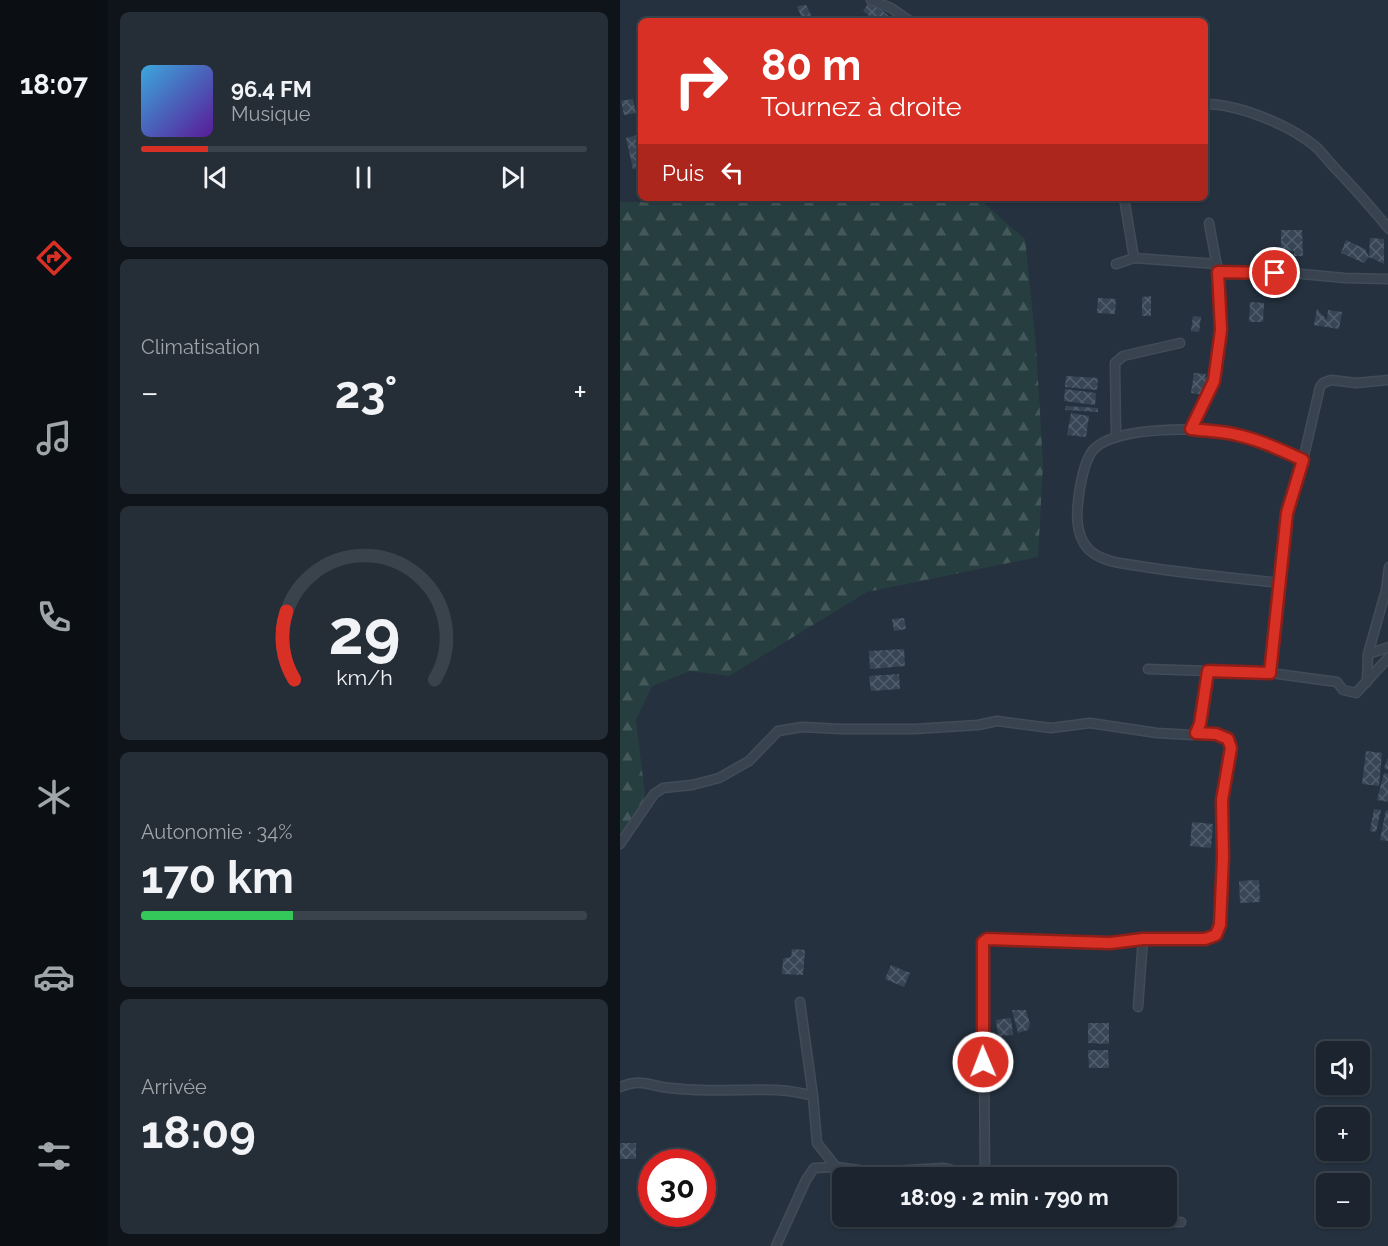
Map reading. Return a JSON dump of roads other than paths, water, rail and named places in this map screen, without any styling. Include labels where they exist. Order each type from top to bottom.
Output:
[{"type":"street","points":[[871,0],[891,8],[906,18]]},
{"type":"street","points":[[1208,104],[1223,104],[1254,114],[1316,147],[1368,203],[1388,229]]},
{"type":"street","points":[[1124,201],[1134,258]]},
{"type":"street","points":[[1191,429],[1214,381],[1221,330],[1218,268],[1209,223]]},
{"type":"street","points":[[1116,264],[1134,258],[1218,268],[1388,279]]},
{"type":"street","points":[[1116,437],[1113,367],[1115,363],[1123,356],[1180,343]]},
{"type":"street","points":[[1270,673],[1287,513],[1303,460],[1320,387],[1331,380],[1356,383],[1388,380]]},
{"type":"street","points":[[1281,583],[1185,573],[1116,562],[1092,552],[1082,539],[1076,518],[1078,498],[1084,472],[1093,450],[1116,437],[1142,432],[1191,429],[1236,434],[1303,460]]},
{"type":"street","points":[[1367,682],[1368,654],[1387,590],[1388,567]]},
{"type":"street","points":[[1368,654],[1388,647]]},
{"type":"street","points":[[1148,669],[1270,673],[1337,682],[1343,690],[1356,693],[1388,657]]},
{"type":"street","points":[[1196,733],[1200,724],[1208,671]]},
{"type":"street","points":[[620,844],[654,794],[663,788],[692,785],[719,778],[749,761],[778,731],[802,726],[841,729],[914,729],[978,725],[997,721],[1051,728],[1090,723],[1157,733],[1216,734],[1228,739],[1231,748],[1222,800],[1223,857],[1220,925],[1216,935],[1205,939],[1143,939],[1110,943],[1000,939],[987,939],[983,942],[985,1167]]},
{"type":"street","points":[[1138,1007],[1143,939]]},
{"type":"street","points":[[800,1002],[813,1096],[816,1143],[836,1167]]},
{"type":"street","points":[[620,1087],[646,1082],[667,1088],[704,1090],[759,1088],[813,1096]]},
{"type":"street","points":[[776,1246],[806,1180],[814,1168],[832,1167]]},
{"type":"street","points":[[1177,1222],[1181,1222]]}]
